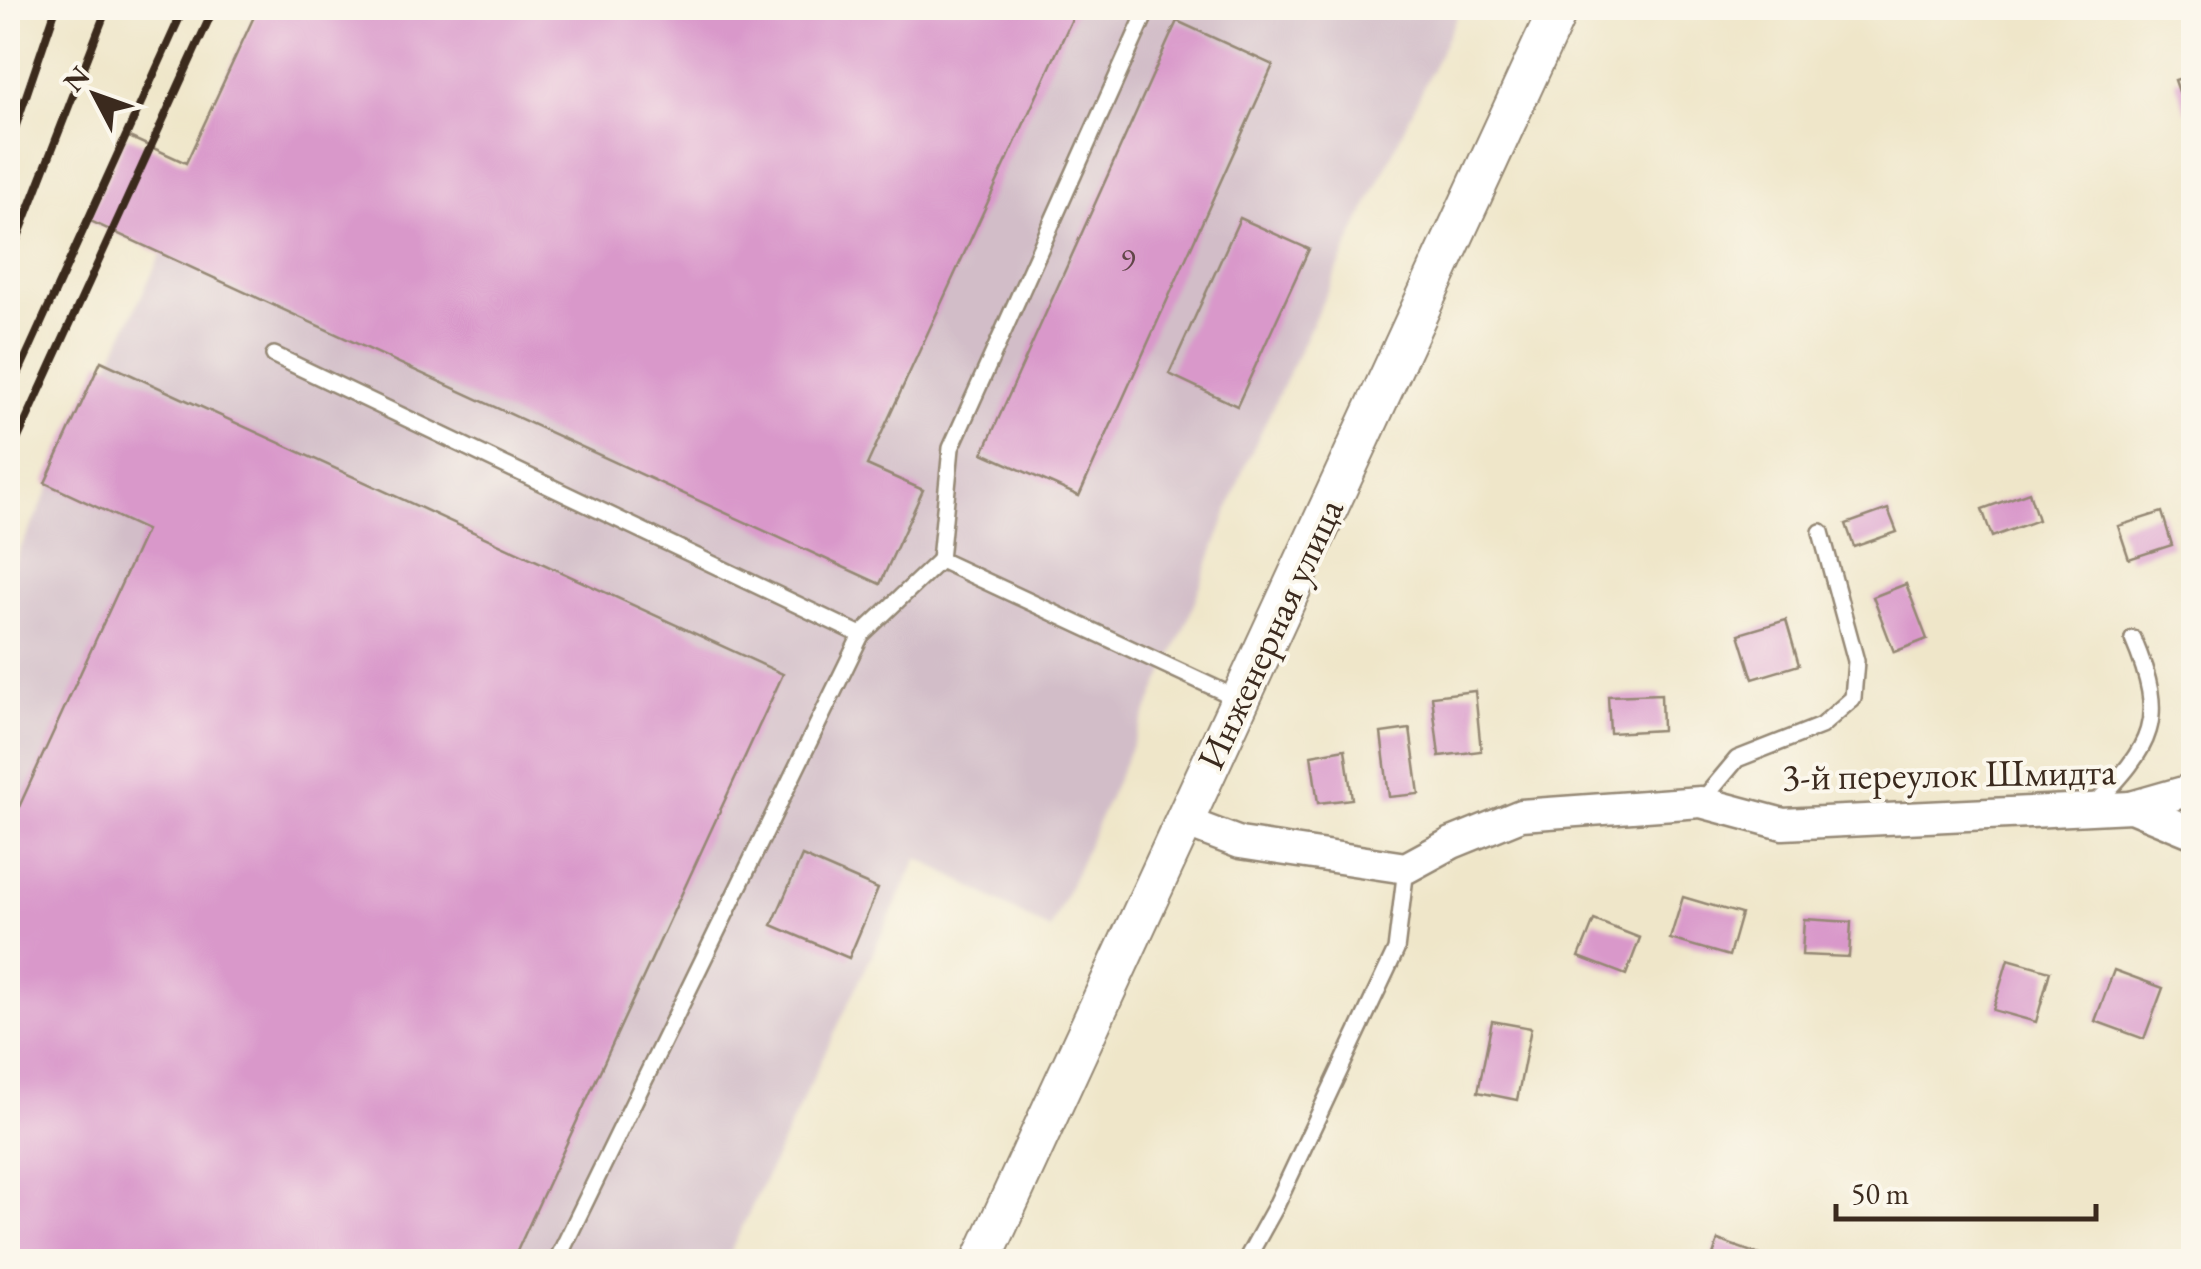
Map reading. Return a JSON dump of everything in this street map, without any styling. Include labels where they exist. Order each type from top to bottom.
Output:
[{"type":"street","name":"Инженерная улица","points":[[981,1262],[1559,8]]},
{"type":"street","points":[[2131,807],[2194,789]]},
{"type":"street","name":"3-й переулок Шмидта","points":[[1406,868],[1521,815],[1700,802],[1783,824],[2131,807],[2194,833]]},
{"type":"street","points":[[1182,821],[1240,843],[1406,868]]},
{"type":"lane","points":[[556,1262],[860,635],[940,560],[951,448],[1148,8]]},
{"type":"lane","points":[[274,355],[860,635]]},
{"type":"lane","points":[[1700,802],[1736,759],[1821,726],[1854,698],[1856,661],[1821,532]]},
{"type":"lane","points":[[940,560],[1241,700]]},
{"type":"lane","points":[[2090,809],[2131,767],[2149,733],[2154,706],[2144,664],[2133,639]]},
{"type":"lane","points":[[1245,1262],[1396,950],[1406,868]]},
{"type":"shaded area","points":[[279,8],[1461,8],[1243,470],[1189,617],[1050,930],[918,858],[726,1261],[8,1261],[8,575]]},
{"type":"building","points":[[258,8],[1077,8],[867,465],[923,490],[880,584],[88,220],[127,136],[186,163]]},
{"type":"building","points":[[1177,21],[1273,65],[1079,496],[983,453]]},
{"type":"building","points":[[2194,74],[2194,109],[2186,112],[2175,80]]},
{"type":"building","points":[[1240,218],[1309,249],[1237,406],[1169,374]]},
{"type":"building","points":[[101,361],[783,674],[512,1262],[8,1262],[8,831],[146,530],[45,483]]},
{"type":"building","points":[[2029,492],[2038,520],[1992,537],[1982,509]]},
{"type":"building","points":[[1888,509],[1897,532],[1854,547],[1846,524]]},
{"type":"building","points":[[2162,512],[2172,545],[2129,559],[2118,526]]},
{"type":"building","points":[[1906,584],[1927,639],[1894,652],[1873,597]]},
{"type":"building","points":[[1786,620],[1799,665],[1753,679],[1739,634]]},
{"type":"building","points":[[1475,691],[1481,751],[1439,756],[1432,696]]},
{"type":"building","points":[[1661,694],[1662,730],[1610,733],[1608,696]]},
{"type":"building","points":[[1410,729],[1419,794],[1389,797],[1381,733]]},
{"type":"building","points":[[1345,749],[1352,799],[1318,803],[1311,755]]},
{"type":"building","points":[[802,856],[878,889],[849,958],[772,925]]},
{"type":"building","points":[[1683,897],[1741,914],[1729,956],[1670,939]]},
{"type":"building","points":[[1804,919],[1851,922],[1849,957],[1802,955]]},
{"type":"building","points":[[1594,920],[1640,938],[1626,975],[1579,957]]},
{"type":"building","points":[[2008,959],[2050,971],[2036,1022],[1993,1010]]},
{"type":"building","points":[[2114,970],[2163,988],[2144,1039],[2095,1021]]},
{"type":"building","points":[[1492,1021],[1531,1028],[1517,1100],[1478,1092]]},
{"type":"building","points":[[1718,1240],[1769,1258],[1768,1262],[1711,1262]]},
{"type":"railway","points":[[8,149],[56,8]]},
{"type":"railway","points":[[8,263],[107,8]]},
{"type":"railway","points":[[8,396],[184,8]]},
{"type":"railway","points":[[8,460],[214,8]]}]
